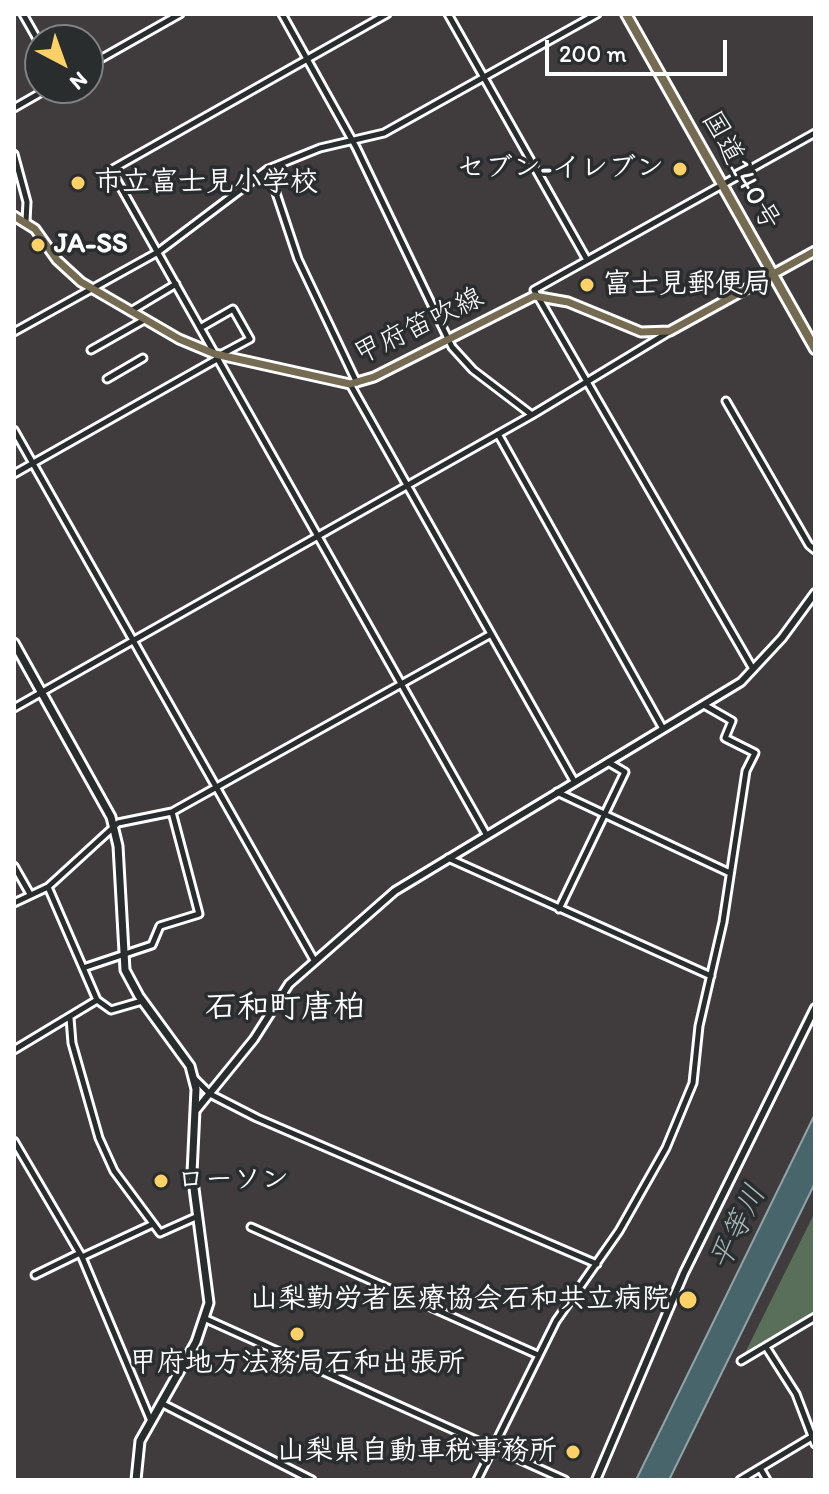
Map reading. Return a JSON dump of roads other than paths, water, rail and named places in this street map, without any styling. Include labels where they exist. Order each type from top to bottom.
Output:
[{"type":"highway","name":"国道140号","points":[[626,14],[815,349]]},
{"type":"main road","name":"甲府笛吹線","points":[[14,216],[26,221],[71,274],[90,288],[217,356],[353,384],[534,296]]},
{"type":"main road","points":[[534,296],[568,302],[641,332],[670,331],[815,251]]},
{"type":"main road","points":[[14,643],[107,808],[114,827],[122,955],[128,976],[142,1001],[181,1052],[194,1078],[197,1109],[192,1161],[209,1291],[206,1319],[138,1449],[136,1480]]},
{"type":"street","points":[[104,57],[180,14]]},
{"type":"street","points":[[282,14],[351,141],[448,339],[473,370],[532,415]]},
{"type":"street","points":[[387,14],[111,170],[486,834]]},
{"type":"street","points":[[448,14],[587,260]]},
{"type":"street","points":[[14,332],[158,252],[268,169],[384,133],[597,14]]},
{"type":"street","points":[[754,670],[631,454],[534,296],[534,290],[815,133]]},
{"type":"street","points":[[14,154],[27,202],[26,221]]},
{"type":"street","points":[[268,169],[298,259],[353,384],[574,781]]},
{"type":"street","points":[[131,311],[176,284]]},
{"type":"street","points":[[14,474],[250,339],[233,309],[200,328]]},
{"type":"street","points":[[91,350],[145,319]]},
{"type":"street","points":[[14,708],[532,415],[670,331]]},
{"type":"street","points":[[107,379],[143,358]]},
{"type":"street","points":[[726,401],[809,545],[815,550]]},
{"type":"street","points":[[14,430],[314,960]]},
{"type":"street","points":[[498,434],[662,727]]},
{"type":"street","points":[[197,1109],[254,1039],[289,984],[395,891],[741,682],[815,593]]},
{"type":"street","points":[[815,593],[815,600]]},
{"type":"street","points":[[14,903],[48,887],[118,823],[172,812],[491,634]]},
{"type":"street","points":[[477,1480],[556,1321],[597,1264],[666,1148],[696,1070],[699,1026],[730,873],[746,771],[755,753],[725,738],[732,721],[702,704]]},
{"type":"street","points":[[559,909],[625,772],[607,762]]},
{"type":"street","points":[[556,792],[730,873]]},
{"type":"street","points":[[83,968],[152,945],[160,926],[199,914],[172,812]]},
{"type":"street","points":[[447,857],[711,976]]},
{"type":"street","points":[[14,866],[30,894]]},
{"type":"street","points":[[48,887],[97,1000],[111,1010],[142,1001]]},
{"type":"street","points":[[14,1050],[97,1000]]},
{"type":"street","points":[[596,1480],[684,1273],[815,1008]]},
{"type":"street","points":[[70,1018],[72,1043],[99,1138],[114,1171],[160,1233],[198,1216]]},
{"type":"street","points":[[194,1078],[210,1094],[597,1264]]},
{"type":"street","points":[[14,1141],[80,1256],[151,1421]]},
{"type":"street","points":[[35,1275],[153,1224]]},
{"type":"street","points":[[251,1227],[538,1355]]},
{"type":"street","points":[[741,1361],[815,1317]]},
{"type":"street","points":[[206,1319],[565,1480]]},
{"type":"street","points":[[766,1347],[796,1394],[815,1444]]},
{"type":"street","points":[[161,1403],[312,1480]]},
{"type":"street","points":[[740,1480],[813,1436]]},
{"type":"street","points":[[760,1468],[767,1480]]},
{"type":"water","points":[[815,1114],[815,1183],[669,1480],[636,1480]]},
{"type":"place","name":"セブン-イレブン","points":[[680,169]]},
{"type":"place","name":"市立富士見小学校","points":[[78,183]]},
{"type":"place","name":"JA-SS","points":[[38,245]]},
{"type":"place","name":"富士見郵便局","points":[[587,285]]},
{"type":"place","name":"ローソン","points":[[161,1181]]},
{"type":"place","name":"山梨勤労者医療協会石和共立病院","points":[[688,1300]]},
{"type":"place","name":"甲府地方法務局石和出張所","points":[[297,1334]]},
{"type":"place","name":"山梨県自動車税事務所","points":[[573,1452]]},
{"type":"district","name":"石和町唐柏","points":[[285,1009]]},
{"type":"water label","name":"平等川","points":[[739,1228]]}]
